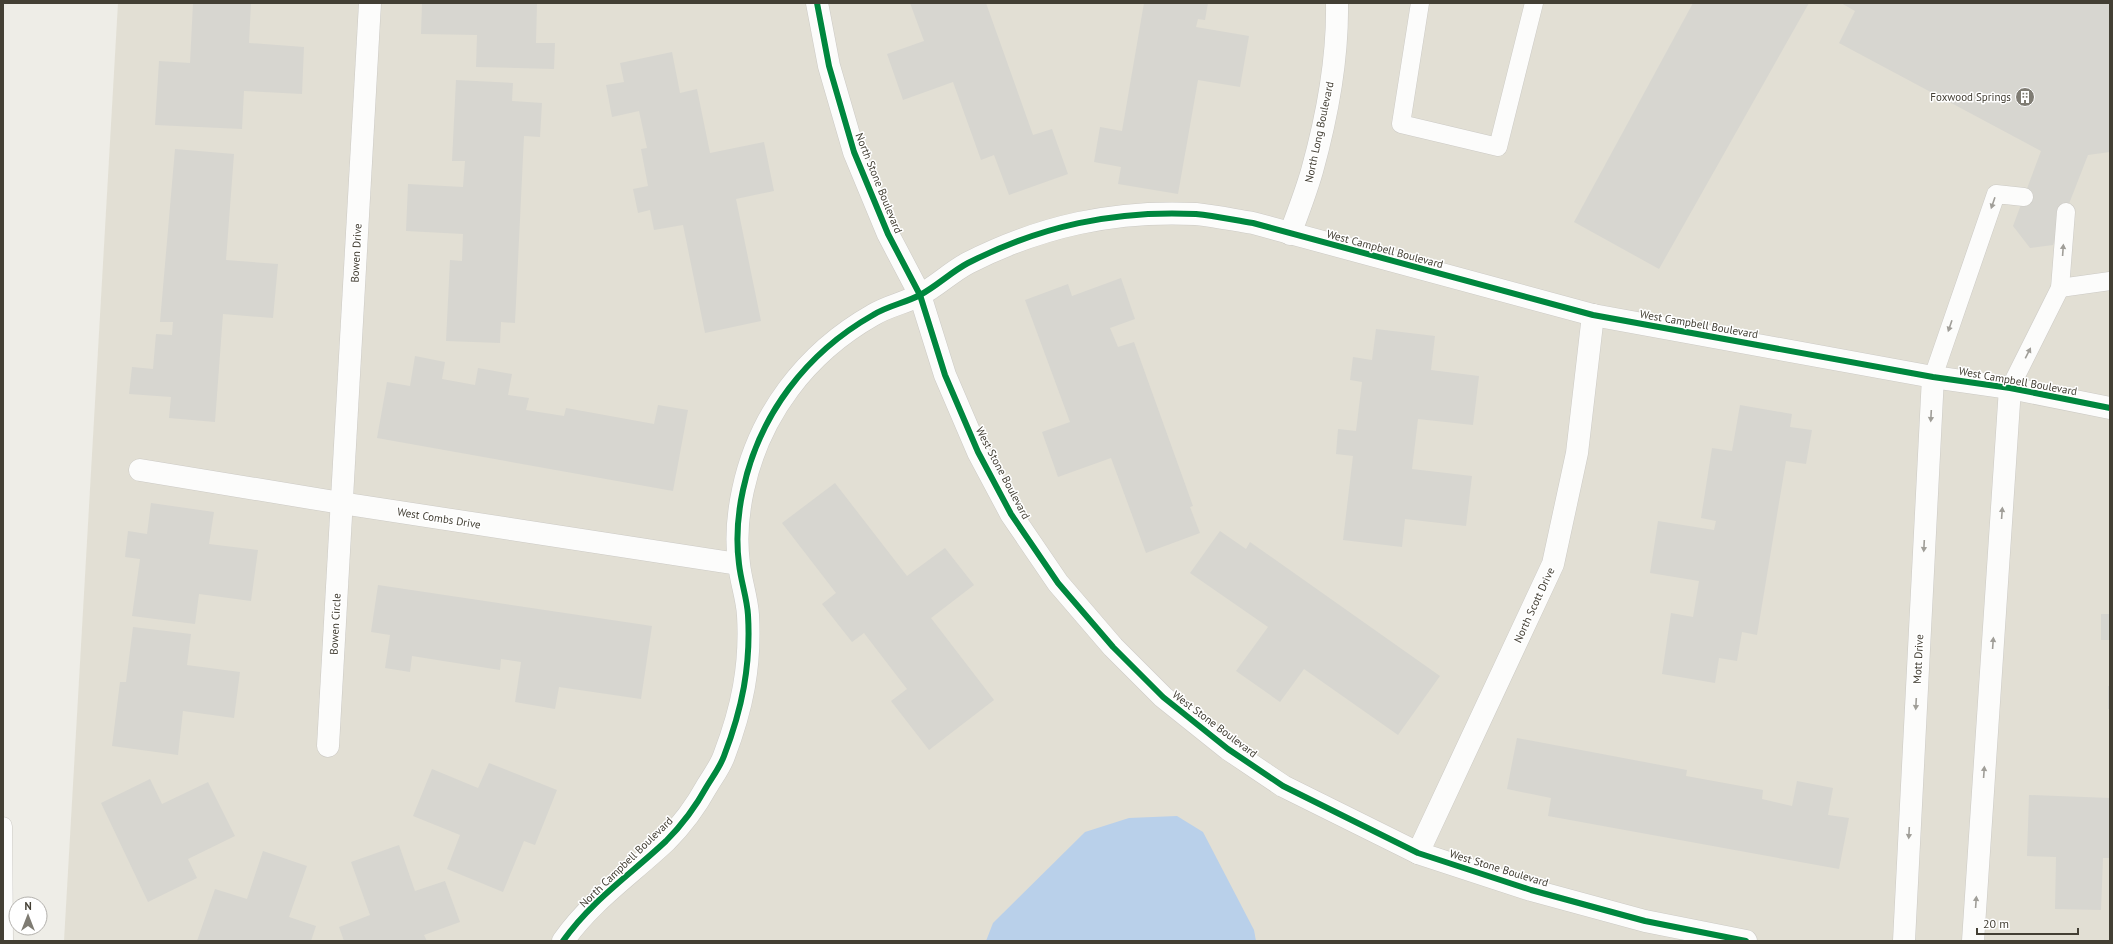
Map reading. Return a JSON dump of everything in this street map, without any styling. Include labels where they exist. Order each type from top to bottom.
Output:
[{"type":"street","name":"Bowen Drive","points":[[341,503],[370,3]]},
{"type":"street","name":"North Stone Boulevard","points":[[817,3],[829,66],[854,152],[888,234],[920,295]]},
{"type":"street","name":"North Long Boulevard","points":[[1290,234],[1312,171],[1329,96],[1337,19],[1336,3]]},
{"type":"street","name":"North Campbell Boulevard","points":[[563,941],[599,898],[667,840],[695,806],[723,760],[741,709],[749,656],[748,612],[738,564],[738,536],[742,492],[755,448],[774,408],[804,369],[837,338],[874,314],[920,295],[966,264],[1022,238],[1075,222],[1136,213],[1199,214],[1253,224],[1290,234]]},
{"type":"street","name":"West Campbell Boulevard","points":[[1290,234],[1593,315],[1933,377],[2010,388],[2110,408]]},
{"type":"street","name":"West Stone Boulevard","points":[[920,295],[945,375],[978,452],[1011,514],[1058,584],[1113,647],[1163,697],[1228,750],[1283,786],[1418,853],[1531,890],[1638,918],[1746,941]]},
{"type":"street","name":"North Scott Drive","points":[[1418,853],[1553,564],[1577,453],[1593,315]]},
{"type":"street","name":"Mott Drive","points":[[1904,941],[1933,377]]},
{"type":"street","points":[[1973,941],[2010,388]]},
{"type":"street","name":"West Combs Drive","points":[[140,470],[341,503],[738,564]]},
{"type":"street","name":"Bowen Circle","points":[[328,746],[341,503]]},
{"type":"lane","points":[[1420,3],[1401,124],[1498,147],[1534,3]]},
{"type":"lane","points":[[1933,377],[1996,194],[2024,197]]},
{"type":"lane","points":[[2010,388],[2060,288],[2066,212]]},
{"type":"lane","points":[[2060,288],[2110,281]]},
{"type":"lane","points":[[3,826],[4,941]]},
{"type":"shaded area","name":"Foxwood Springs","points":[[118,3],[2110,3],[2110,941],[64,941]]},
{"type":"water","points":[[1177,816],[1203,832],[1254,930],[1256,941],[986,941],[993,923],[1085,832],[1129,818]]},
{"type":"building","points":[[193,3],[251,3],[249,43],[304,47],[302,94],[244,91],[242,129],[155,125],[159,61],[190,63]]},
{"type":"building","points":[[422,3],[537,3],[536,43],[555,43],[554,69],[476,67],[477,35],[421,34]]},
{"type":"building","points":[[910,3],[986,3],[1033,135],[1052,129],[1068,174],[1009,195],[994,155],[981,160],[953,82],[903,100],[887,54],[924,41]]},
{"type":"building","points":[[1144,3],[1208,3],[1205,20],[1198,19],[1196,27],[1249,36],[1240,87],[1198,80],[1178,194],[1118,184],[1121,167],[1094,162],[1100,127],[1122,131]]},
{"type":"building","points":[[1693,3],[1809,3],[1659,269],[1574,222]]},
{"type":"building","name":"Foxwood Springs","points":[[1841,3],[2110,3],[2110,152],[2088,155],[2053,245],[2030,248],[2013,226],[2041,151],[1839,43],[1855,11]]},
{"type":"building","points":[[672,52],[680,93],[697,89],[710,153],[764,142],[774,191],[736,199],[761,321],[705,333],[683,225],[654,230],[650,210],[638,213],[633,189],[648,186],[641,149],[647,148],[639,111],[612,117],[606,85],[624,82],[620,63]]},
{"type":"building","points":[[456,80],[513,83],[512,101],[542,103],[540,137],[524,136],[515,323],[501,322],[500,343],[446,341],[450,260],[462,261],[463,234],[406,231],[408,184],[463,187],[465,161],[452,161]]},
{"type":"building","points":[[175,149],[234,154],[226,260],[278,264],[273,318],[223,314],[215,422],[169,418],[171,397],[129,394],[132,367],[153,369],[156,334],[172,335],[173,322],[160,322]]},
{"type":"building","points":[[1121,278],[1135,319],[1110,328],[1118,347],[1134,342],[1193,506],[1190,507],[1200,533],[1146,553],[1111,458],[1058,477],[1042,432],[1070,422],[1025,300],[1068,284],[1072,296]]},
{"type":"building","points":[[1376,329],[1435,336],[1431,370],[1479,376],[1473,425],[1418,419],[1412,469],[1472,476],[1466,526],[1405,519],[1402,547],[1343,540],[1353,456],[1336,454],[1338,429],[1356,431],[1362,382],[1350,380],[1353,357],[1372,360]]},
{"type":"building","points":[[415,356],[445,362],[442,379],[475,385],[478,368],[512,374],[508,395],[529,398],[526,410],[564,416],[566,408],[654,424],[658,405],[688,410],[673,491],[377,438],[387,382],[410,386]]},
{"type":"building","points":[[1740,405],[1792,414],[1790,427],[1812,430],[1806,464],[1786,461],[1757,635],[1742,632],[1737,661],[1719,658],[1715,683],[1662,674],[1671,613],[1693,617],[1699,581],[1650,573],[1658,521],[1714,530],[1716,521],[1701,518],[1712,448],[1732,451]]},
{"type":"building","points":[[835,483],[907,576],[945,548],[974,585],[931,618],[994,700],[929,750],[891,701],[907,689],[864,633],[852,642],[822,604],[836,593],[782,523]]},
{"type":"building","points":[[151,503],[214,512],[209,544],[258,550],[251,601],[199,594],[195,624],[132,616],[140,559],[125,557],[128,531],[147,534]]},
{"type":"building","points":[[1220,531],[1246,549],[1250,542],[1440,676],[1398,735],[1304,669],[1280,702],[1236,671],[1268,627],[1190,573]]},
{"type":"building","points":[[378,585],[652,626],[641,699],[559,687],[555,709],[515,702],[521,662],[501,659],[500,670],[412,656],[410,672],[385,668],[390,635],[371,632]]},
{"type":"building","points":[[2101,614],[2110,614],[2110,640],[2101,640]]},
{"type":"building","points":[[133,627],[191,634],[187,665],[240,672],[234,718],[183,711],[178,755],[112,746],[120,682],[126,682]]},
{"type":"building","points":[[2108,686],[2110,686],[2110,709],[2108,709]]},
{"type":"building","points":[[1517,738],[1687,770],[1686,776],[1763,790],[1762,799],[1792,806],[1797,781],[1833,788],[1828,815],[1849,818],[1839,869],[1548,816],[1551,798],[1507,789]]},
{"type":"building","points":[[489,763],[557,790],[535,845],[524,841],[503,892],[447,869],[460,835],[413,816],[432,769],[478,788]]},
{"type":"building","points":[[150,779],[162,804],[208,782],[235,836],[188,859],[197,878],[148,902],[101,803]]},
{"type":"building","points":[[2029,795],[2110,798],[2110,858],[2103,858],[2101,910],[2055,909],[2056,857],[2027,856]]},
{"type":"building","points":[[399,845],[415,891],[445,881],[460,922],[424,935],[427,941],[344,941],[339,927],[370,915],[351,862]]},
{"type":"building","points":[[263,851],[307,866],[289,917],[316,926],[311,941],[197,941],[215,889],[247,899]]},
{"type":"cycle path","points":[[817,3],[829,66],[854,152],[888,234],[920,295],[945,375],[978,452],[1011,514],[1058,583],[1113,647],[1163,697],[1228,749],[1283,786],[1418,853],[1531,890],[1645,921],[1746,941]]},
{"type":"cycle path","points":[[563,941],[599,900],[653,853],[678,828],[698,801],[724,756],[736,721],[744,687],[748,652],[749,634],[747,609],[738,555],[740,508],[750,463],[773,412],[807,367],[849,330],[878,312],[920,295],[968,263],[1023,239],[1051,230],[1107,218],[1166,213],[1210,216],[1253,223],[1593,315],[1933,377],[2010,388],[2110,408]]},
{"type":"place","name":"Foxwood Springs","points":[[2025,97]]}]
